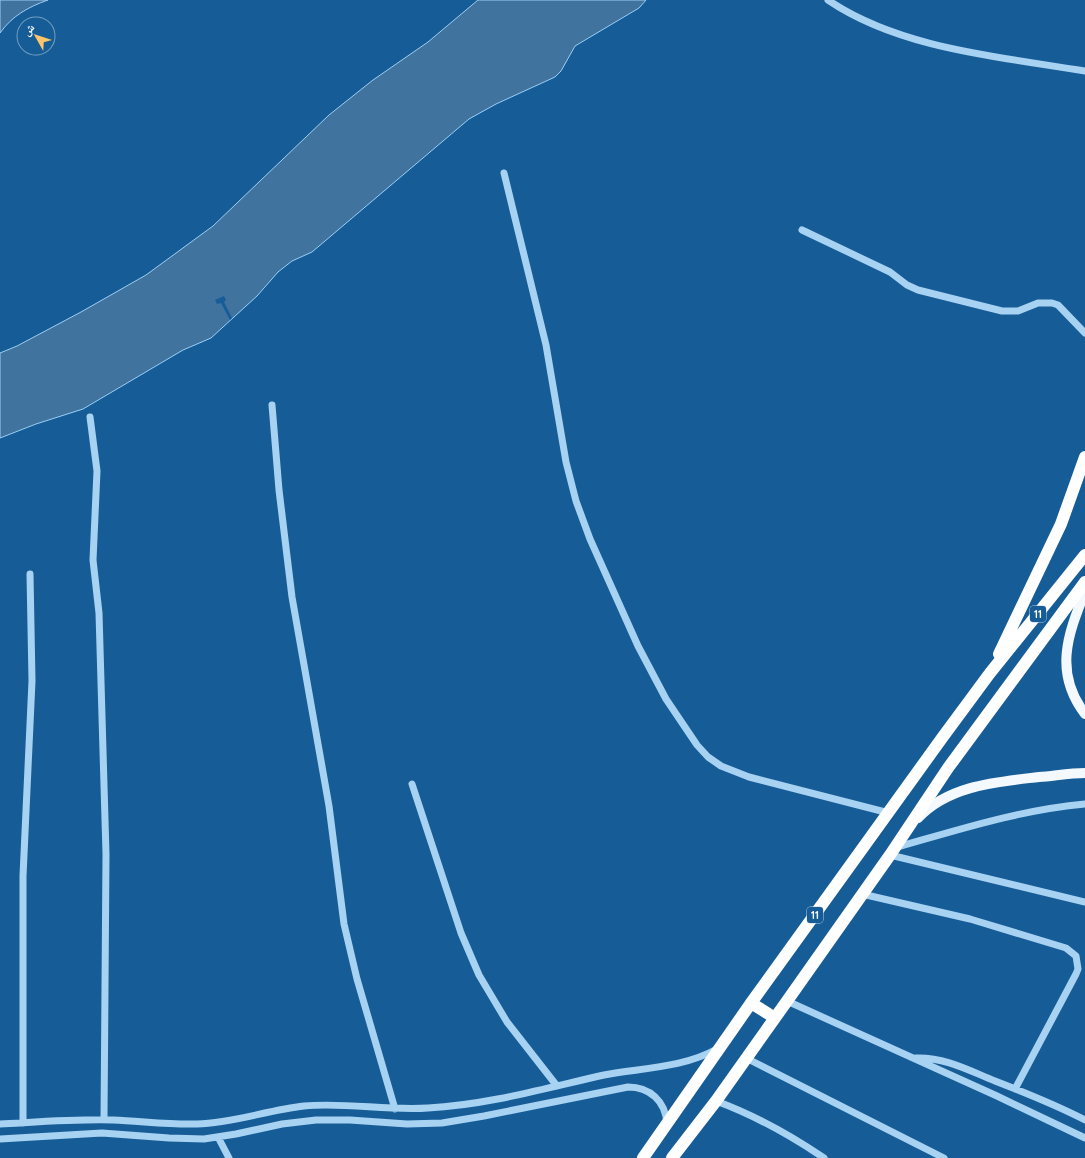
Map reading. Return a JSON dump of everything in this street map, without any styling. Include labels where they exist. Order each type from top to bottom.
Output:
[{"type":"highway","points":[[990,673],[1061,524],[1085,458]]},
{"type":"highway","name":"11","points":[[643,1158],[751,1003],[990,673],[1085,555]]},
{"type":"highway","name":"11","points":[[672,1158],[716,1101],[787,1001],[892,852],[948,768],[1085,582]]},
{"type":"highway","points":[[751,1003],[774,1018]]},
{"type":"main road","points":[[1085,592],[1074,618],[1066,649],[1066,674],[1070,689],[1077,704],[1085,714]]},
{"type":"main road","points":[[902,836],[919,816],[938,802],[963,790],[999,781],[1085,773]]},
{"type":"street","points":[[828,0],[871,24],[926,41],[973,52],[1085,71]]},
{"type":"street","points":[[504,172],[546,345],[566,462],[576,501],[590,539],[638,646],[666,699],[697,745],[708,757],[721,766],[749,777],[889,813]]},
{"type":"street","points":[[802,230],[890,272],[907,285],[918,290],[1002,311],[1018,311],[1038,303],[1052,302],[1085,333]]},
{"type":"street","points":[[272,405],[279,490],[292,597],[330,813],[344,924],[357,979],[395,1109]]},
{"type":"street","points":[[90,418],[97,471],[93,547],[99,613],[106,854],[104,1120]]},
{"type":"street","points":[[23,1123],[23,876],[31,718],[30,574]]},
{"type":"street","points":[[412,784],[461,933],[479,975],[507,1022],[557,1086]]},
{"type":"street","points":[[892,852],[999,818],[1043,809],[1085,804]]},
{"type":"street","points":[[892,852],[1085,902]]},
{"type":"street","points":[[862,894],[970,919],[1066,948],[1076,956],[1078,969],[1076,974],[1015,1089]]},
{"type":"street","points":[[787,1001],[914,1058],[1085,1138]]},
{"type":"street","points":[[0,1124],[104,1120],[180,1124],[214,1123],[250,1118],[285,1109],[322,1105],[359,1105],[395,1109],[462,1105],[576,1081],[687,1061],[720,1047]]},
{"type":"street","points":[[746,1058],[944,1158]]},
{"type":"street","points":[[914,1058],[944,1061],[1015,1089],[1085,1120]]},
{"type":"street","points":[[576,1081],[578,1096]]},
{"type":"street","points":[[0,1138],[102,1133],[181,1139],[218,1137],[282,1124],[316,1120],[350,1120],[407,1124],[442,1123],[628,1087],[644,1089],[650,1092],[661,1103],[667,1124]]},
{"type":"street","points":[[716,1101],[742,1111],[769,1125],[824,1158]]},
{"type":"street","points":[[250,1118],[252,1130]]},
{"type":"street","points":[[218,1137],[229,1158]]},
{"type":"water","points":[[0,0],[48,0],[16,16],[0,33]]},
{"type":"water","points":[[478,0],[646,0],[639,8],[575,46],[561,71],[555,77],[496,104],[469,119],[312,252],[292,261],[278,272],[257,296],[211,338],[183,350],[83,409],[36,424],[0,438],[0,353],[17,346],[81,312],[146,275],[213,226],[329,115],[373,80],[428,42]]},
{"type":"pier","points":[[224,296],[226,300],[224,302],[232,318],[230,320],[221,303],[217,304],[215,300]]}]
